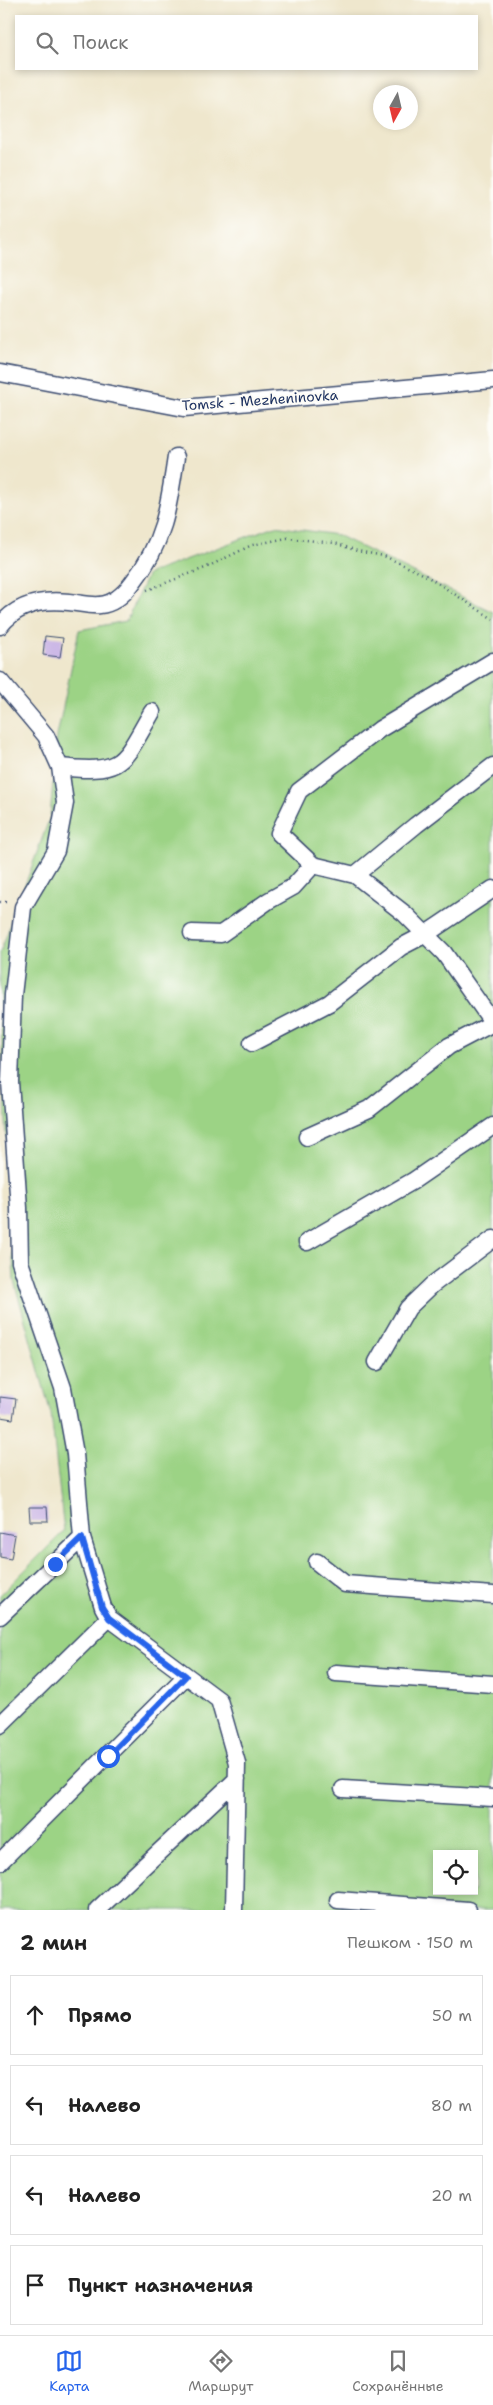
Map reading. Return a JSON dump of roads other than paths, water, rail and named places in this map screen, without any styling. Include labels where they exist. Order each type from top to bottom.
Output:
[{"type":"street","name":"Tomsk - Mezheninovka","points":[[0,373],[184,408],[493,380]]},
{"type":"street","points":[[0,626],[13,612],[28,605],[52,601],[99,605],[116,600],[143,570],[159,541],[167,515],[176,457]]},
{"type":"street","points":[[307,1137],[369,1109],[448,1046],[493,1023],[444,952],[406,914],[355,875],[313,865],[279,833],[299,791],[380,729],[493,661]]},
{"type":"street","points":[[0,681],[46,736],[60,767],[65,803],[56,851],[22,907],[13,995],[10,1082],[19,1208],[20,1262],[63,1388],[75,1454],[82,1538],[102,1607],[109,1618],[219,1700],[237,1763],[234,1910]]},
{"type":"street","points":[[60,767],[102,770],[120,763],[131,749],[152,712]]},
{"type":"street","points":[[355,875],[493,766]]},
{"type":"street","points":[[192,933],[221,934],[268,901],[293,887],[313,865]]},
{"type":"street","points":[[252,1043],[329,1003],[401,946],[426,934],[493,889]]},
{"type":"street","points":[[307,1242],[412,1181],[493,1126]]},
{"type":"street","points":[[377,1362],[408,1308],[432,1285],[493,1239]]},
{"type":"street","points":[[0,1616],[82,1538]]},
{"type":"street","points":[[317,1562],[345,1584],[430,1592],[493,1595]]},
{"type":"street","points":[[0,1726],[109,1618]]},
{"type":"street","points":[[336,1673],[493,1684]]},
{"type":"street","points":[[0,1862],[186,1676]]},
{"type":"street","points":[[97,1910],[236,1779]]},
{"type":"street","points":[[343,1789],[493,1798]]},
{"type":"street","points":[[338,1900],[468,1910]]}]
